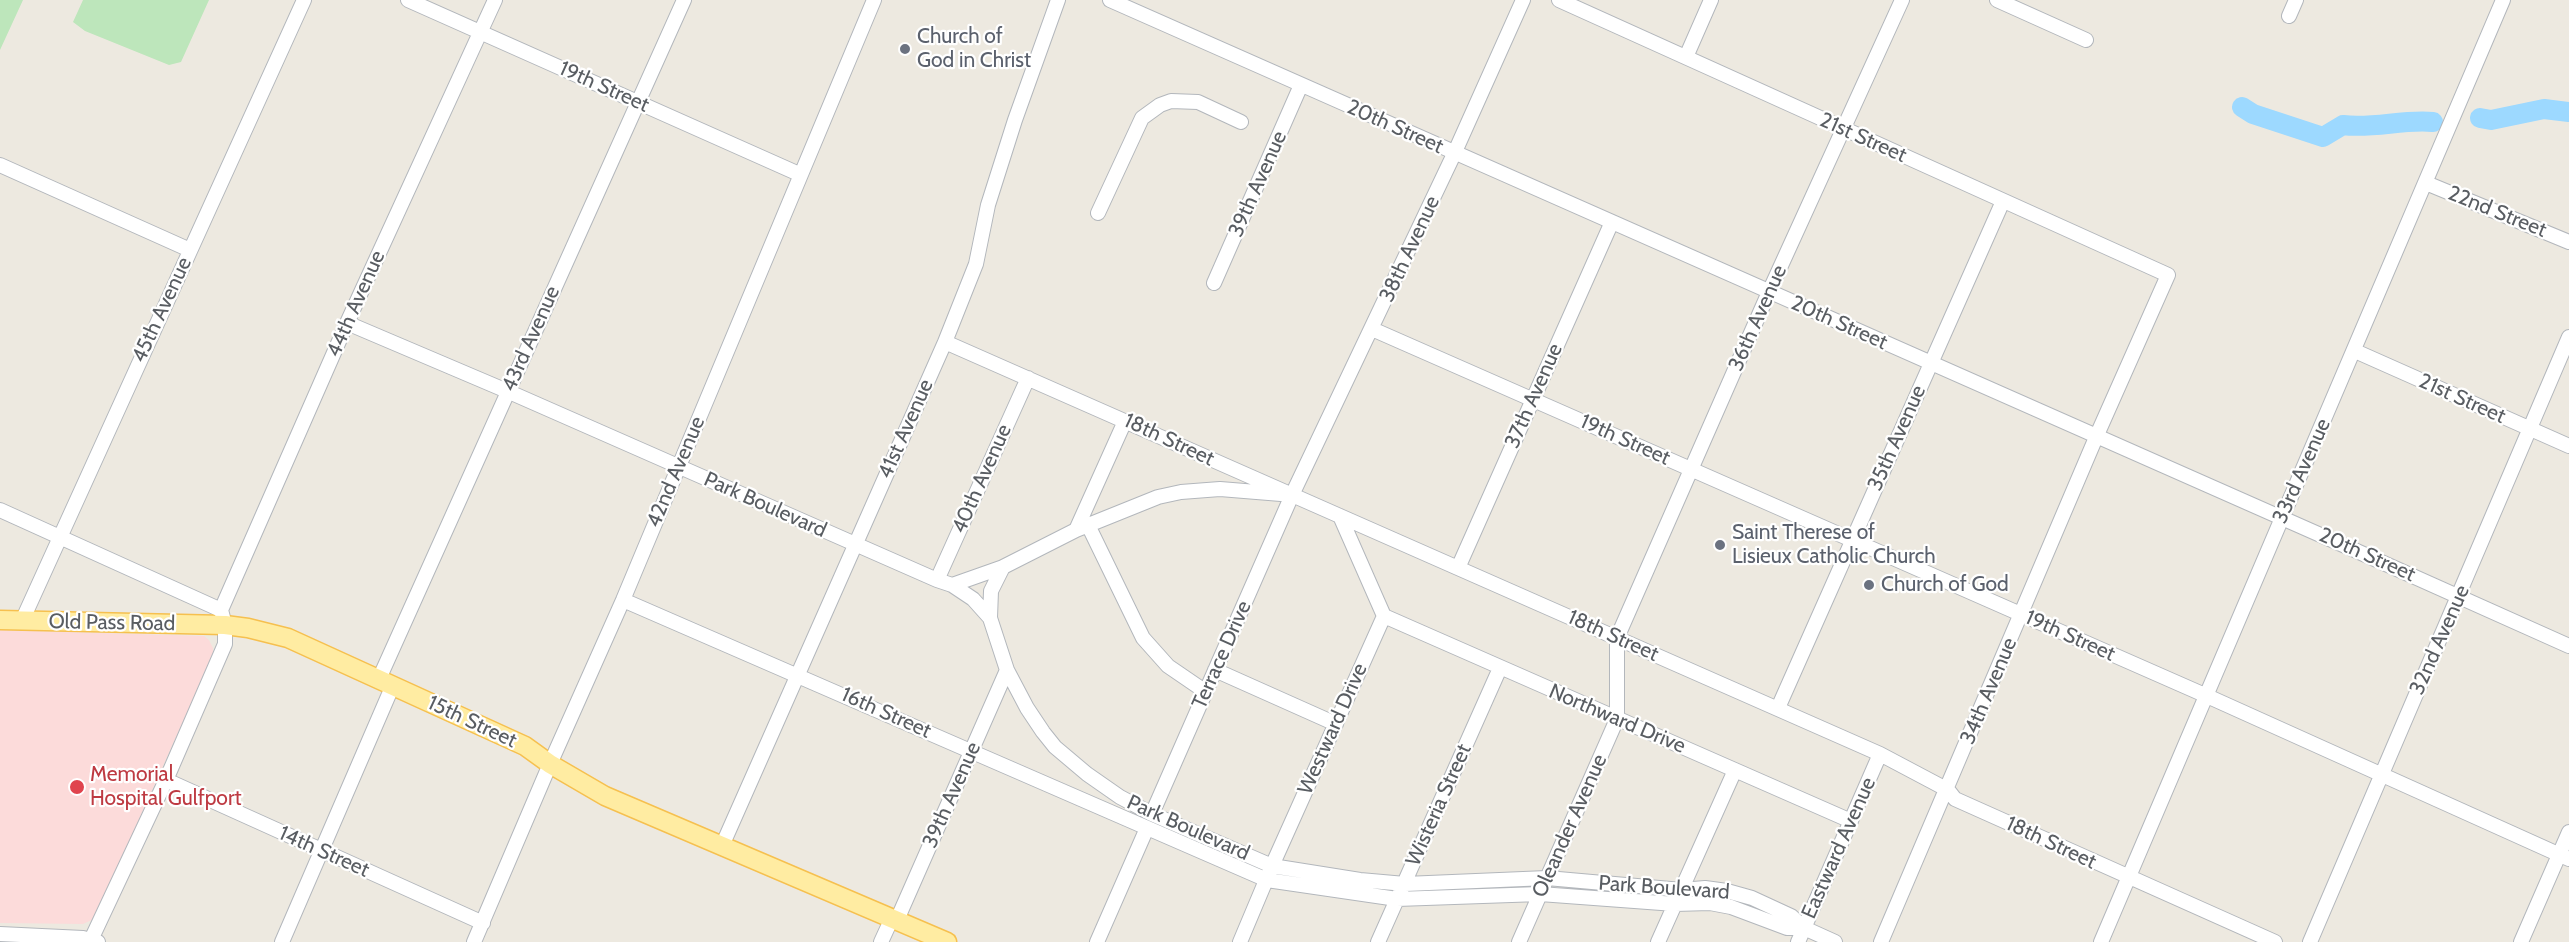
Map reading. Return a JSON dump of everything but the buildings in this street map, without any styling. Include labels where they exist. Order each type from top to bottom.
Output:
[{"type":"main road","name":"Old Pass Road","points":[[0,620],[223,618]]},
{"type":"main road","name":"15th Street","points":[[223,618],[248,628],[288,638],[525,746],[550,764],[605,795],[947,942]]},
{"type":"street","name":"45th Avenue","points":[[22,621],[304,0]]},
{"type":"street","name":"19th Street","points":[[408,0],[799,174]]},
{"type":"street","name":"44th Avenue","points":[[93,941],[225,644],[223,618],[347,323],[495,0]]},
{"type":"street","name":"43rd Avenue","points":[[282,942],[322,850],[386,682],[507,391],[684,0]]},
{"type":"street","name":"42nd Avenue","points":[[474,942],[623,600],[799,174],[874,0]]},
{"type":"street","name":"41st Avenue","points":[[722,846],[945,342],[976,264],[988,205],[1014,120],[1058,0]]},
{"type":"street","name":"20th Street","points":[[1110,0],[1611,224],[2097,435],[2569,646]]},
{"type":"street","name":"38th Avenue","points":[[1292,495],[1454,154],[1523,0]]},
{"type":"street","name":"21st Street","points":[[1559,0],[2168,275]]},
{"type":"street","points":[[1686,57],[1711,0]]},
{"type":"street","name":"36th Avenue","points":[[1617,638],[1769,292],[1902,0]]},
{"type":"street","points":[[1997,0],[2086,40]]},
{"type":"street","points":[[2289,15],[2296,0]]},
{"type":"street","name":"33rd Avenue","points":[[2101,942],[2503,0]]},
{"type":"street","name":"39th Avenue","points":[[1214,283],[1301,85]]},
{"type":"street","points":[[1098,213],[1142,118],[1160,105],[1171,101],[1198,102],[1241,122]]},
{"type":"street","points":[[0,165],[190,249]]},
{"type":"street","name":"22nd Street","points":[[2426,183],[2569,242]]},
{"type":"street","name":"35th Avenue","points":[[1778,708],[2003,201]]},
{"type":"street","name":"37th Avenue","points":[[1458,568],[1611,224]]},
{"type":"street","name":"34th Avenue","points":[[1881,942],[1948,790],[2097,435],[2168,275]]},
{"type":"street","name":"Park Boulevard","points":[[347,323],[507,391],[854,546],[952,585],[973,599],[990,618]]},
{"type":"street","name":"19th Street","points":[[1372,329],[1852,542],[2022,614],[2564,857]]},
{"type":"street","name":"32nd Avenue","points":[[2310,942],[2381,774],[2460,597],[2569,337]]},
{"type":"street","name":"18th Street","points":[[945,342],[1880,754],[1948,790],[1955,799],[2129,879],[2275,942]]},
{"type":"street","name":"21st Street","points":[[2355,351],[2569,446]]},
{"type":"street","name":"40th Avenue","points":[[937,580],[1028,378]]},
{"type":"street","points":[[1082,527],[1125,421]]},
{"type":"street","points":[[952,585],[1003,567],[1082,527],[1147,501],[1181,492],[1220,489],[1292,495]]},
{"type":"street","name":"Terrace Drive","points":[[1152,814],[1292,495]]},
{"type":"street","name":"15th Street","points":[[0,510],[59,536],[223,618]]},
{"type":"street","points":[[1340,516],[1384,616]]},
{"type":"street","points":[[1082,527],[1143,638],[1168,666],[1206,692]]},
{"type":"street","name":"Park Boulevard","points":[[1003,567],[992,591],[990,618],[1007,670],[1027,708],[1055,747],[1087,774],[1120,797],[1152,814],[1272,866],[1360,880],[1405,884],[1547,878],[1682,890],[1706,888],[1739,894],[1791,916],[1804,928]]},
{"type":"street","name":"16th Street","points":[[623,600],[1148,828]]},
{"type":"street","name":"Northward Drive","points":[[1384,616],[1851,821]]},
{"type":"street","name":"Westward Drive","points":[[1240,942],[1384,616]]},
{"type":"street","name":"Oleander Avenue","points":[[1519,942],[1617,719],[1617,638]]},
{"type":"street","name":"Wisteria Street","points":[[1378,942],[1500,668]]},
{"type":"street","name":"39th Avenue","points":[[881,942],[894,919],[1007,670]]},
{"type":"street","points":[[1215,670],[1336,724]]},
{"type":"street","name":"Eastward Avenue","points":[[1798,942],[1880,754]]},
{"type":"street","points":[[1658,942],[1735,770]]},
{"type":"street","name":"14th Street","points":[[166,780],[483,923]]},
{"type":"street","points":[[1080,798],[1152,814]]},
{"type":"street","points":[[1097,942],[1148,828]]},
{"type":"street","name":"Park Boulevard","points":[[1148,828],[1267,880],[1397,899],[1540,894],[1719,905],[1787,928],[1804,928]]},
{"type":"street","points":[[2520,942],[2564,857],[2569,832]]},
{"type":"street","points":[[1804,928],[1835,942]]},
{"type":"street","points":[[0,934],[93,941]]},
{"type":"shaded area","name":"Memorial Hospital Gulfport","points":[[0,630],[204,636],[213,648],[213,655],[94,919],[83,924],[0,923]]},
{"type":"green space","points":[[0,0],[23,0],[0,50]]},
{"type":"green space","points":[[83,0],[209,0],[181,62],[169,65],[85,31],[73,22]]},
{"type":"waterway","points":[[2242,107],[2253,114],[2323,137],[2343,125],[2433,122]]},
{"type":"waterway","points":[[2480,118],[2491,120],[2544,109],[2569,112]]},
{"type":"place","name":"Church of God in Christ","points":[[905,49]]},
{"type":"place","name":"Saint Therese of Lisieux Catholic Church","points":[[1720,545]]},
{"type":"place","name":"Church of God","points":[[1869,585]]},
{"type":"place","name":"Memorial Hospital Gulfport","points":[[77,787]]}]
